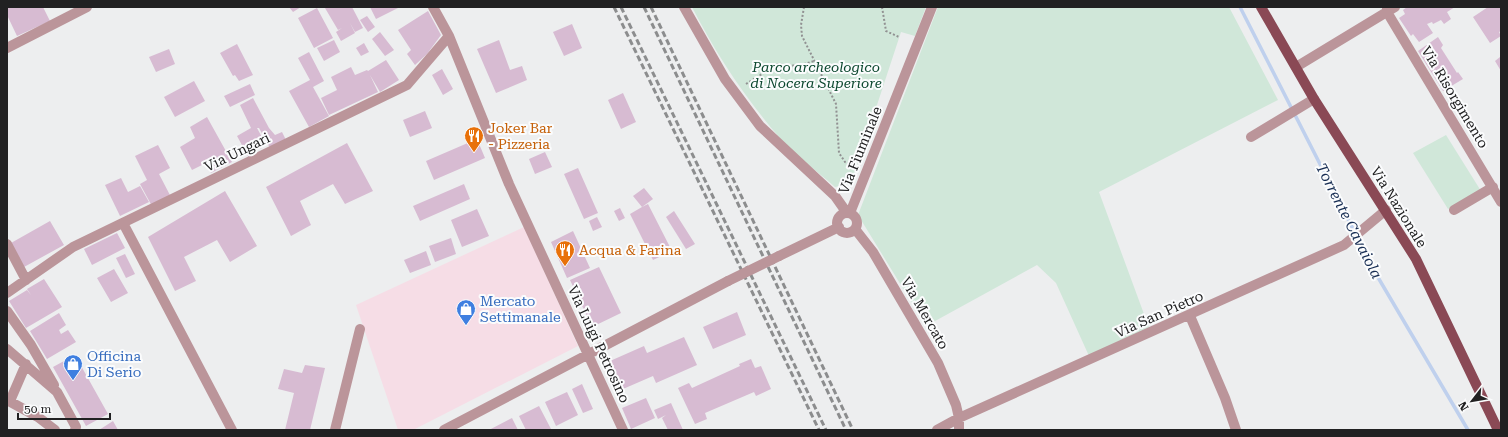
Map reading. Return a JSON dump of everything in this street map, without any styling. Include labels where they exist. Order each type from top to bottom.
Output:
[{"type":"main road","name":"Via Nazionale","points":[[1261,7],[1314,99],[1386,210],[1419,266],[1498,430]]},
{"type":"street","points":[[7,48],[87,7]]},
{"type":"street","name":"Via Luigi Petrosino","points":[[433,7],[449,36],[509,184],[623,430]]},
{"type":"street","points":[[684,7],[725,79],[760,126],[835,196],[848,213],[856,219],[855,229],[846,232],[838,227]]},
{"type":"street","name":"Via Fiuminale","points":[[848,213],[932,7]]},
{"type":"street","points":[[1296,67],[1390,9]]},
{"type":"street","name":"Via Risorgimento","points":[[1390,9],[1501,202]]},
{"type":"street","name":"Via Ungari","points":[[7,293],[73,248],[407,86],[449,36]]},
{"type":"street","points":[[1251,137],[1314,99]]},
{"type":"street","points":[[1454,210],[1493,187]]},
{"type":"street","name":"Via San Pietro","points":[[937,430],[959,418],[1190,316],[1344,245],[1386,210]]},
{"type":"street","points":[[838,227],[839,218],[848,213]]},
{"type":"street","points":[[124,223],[232,430]]},
{"type":"street","points":[[444,430],[728,281],[838,227]]},
{"type":"street","name":"Via Mercato","points":[[855,229],[873,252],[938,363],[956,405],[959,418],[959,430]]},
{"type":"street","points":[[7,244],[26,280]]},
{"type":"street","points":[[7,311],[31,345],[76,427],[75,430]]},
{"type":"street","points":[[1190,316],[1225,398],[1236,430]]},
{"type":"street","points":[[335,430],[360,329]]},
{"type":"street","points":[[7,349],[57,392]]},
{"type":"street","points":[[26,364],[9,400],[38,417],[55,430]]},
{"type":"path","points":[[804,7],[801,25],[802,36],[836,104],[839,153],[845,162],[856,166]]},
{"type":"path","points":[[882,7],[886,31],[899,37]]},
{"type":"path","points":[[746,84],[778,64],[798,66],[815,61]]},
{"type":"shaded area","name":"Mercato Settimanale","points":[[524,227],[578,346],[413,430],[398,430],[356,305]]},
{"type":"green space","name":"Parco archeologico di Nocera Superiore","points":[[692,7],[926,7],[915,36],[901,32],[851,184],[835,187],[786,145],[767,123],[732,75],[711,42]]},
{"type":"green space","points":[[938,7],[1229,7],[1278,100],[1099,192],[1151,333],[1089,356],[1056,283],[1037,265],[926,326],[858,215]]},
{"type":"green space","points":[[1446,135],[1481,191],[1448,209],[1413,153]]},
{"type":"building","points":[[7,7],[43,7],[50,21],[17,36],[7,15]]},
{"type":"building","points":[[289,7],[301,7],[293,12]]},
{"type":"building","points":[[352,7],[363,28],[355,32],[350,23],[355,33],[341,41],[336,32],[342,28],[338,30],[325,8]]},
{"type":"building","points":[[370,7],[400,7],[376,19]]},
{"type":"building","points":[[1407,7],[1455,7],[1447,12],[1451,19],[1444,24],[1441,20],[1433,24],[1432,22],[1427,24],[1433,33],[1419,42],[1413,34],[1411,36],[1399,18],[1405,14],[1403,10]]},
{"type":"building","points":[[1488,7],[1501,7],[1501,31],[1499,32],[1501,36],[1490,43],[1473,17]]},
{"type":"building","points":[[317,8],[333,38],[314,48],[298,18]]},
{"type":"building","points":[[428,11],[441,35],[427,54],[415,65],[407,54],[411,50],[398,30]]},
{"type":"building","points":[[367,16],[375,27],[368,32],[360,20]]},
{"type":"building","points":[[572,24],[582,48],[564,56],[553,32]]},
{"type":"building","points":[[380,32],[394,50],[385,56],[372,39]]},
{"type":"building","points":[[1438,37],[1443,45],[1441,48],[1457,73],[1458,72],[1463,79],[1443,91],[1418,51]]},
{"type":"building","points":[[334,40],[340,52],[324,61],[317,48]]},
{"type":"building","points":[[499,40],[510,70],[522,66],[527,80],[496,93],[477,49]]},
{"type":"building","points":[[364,43],[369,52],[361,56],[356,48]]},
{"type":"building","points":[[237,44],[253,75],[239,81],[235,75],[233,76],[220,53]]},
{"type":"building","points":[[169,49],[175,64],[156,72],[149,57]]},
{"type":"building","points":[[309,52],[324,81],[313,87],[329,116],[309,127],[289,91],[310,80],[298,58]]},
{"type":"building","points":[[1500,57],[1501,59],[1501,71],[1495,61]]},
{"type":"building","points":[[386,60],[399,80],[380,92],[370,75],[378,92],[329,115],[321,98],[337,90],[331,77],[351,67],[355,75],[367,70],[368,71]]},
{"type":"building","points":[[442,69],[453,89],[443,95],[432,75]]},
{"type":"building","points":[[194,81],[205,101],[175,117],[164,97]]},
{"type":"building","points":[[250,84],[255,95],[230,107],[224,96]]},
{"type":"building","points":[[623,93],[636,122],[621,129],[608,100]]},
{"type":"building","points":[[253,98],[269,128],[275,135],[282,132],[286,140],[270,148],[259,128],[257,128],[263,139],[258,141],[262,148],[256,150],[257,154],[249,158],[237,136],[251,128],[240,105]]},
{"type":"building","points":[[425,111],[432,128],[410,137],[403,120]]},
{"type":"building","points":[[207,117],[232,162],[211,173],[206,163],[192,170],[180,147],[195,138],[190,127]]},
{"type":"building","points":[[477,139],[485,158],[434,180],[426,161]]},
{"type":"building","points":[[347,143],[373,191],[345,204],[333,184],[300,201],[311,225],[291,236],[266,187]]},
{"type":"building","points":[[158,145],[170,168],[159,174],[172,199],[153,208],[140,184],[147,180],[135,156]]},
{"type":"building","points":[[545,152],[552,167],[535,174],[529,159]]},
{"type":"building","points":[[578,168],[598,213],[584,219],[564,174]]},
{"type":"building","points":[[121,178],[128,192],[140,186],[149,202],[120,216],[105,185]]},
{"type":"building","points":[[464,184],[470,199],[420,221],[413,206]]},
{"type":"building","points":[[644,188],[653,199],[642,207],[633,196]]},
{"type":"building","points":[[225,191],[257,246],[230,262],[217,240],[184,257],[196,281],[175,291],[148,237]]},
{"type":"building","points":[[648,204],[672,251],[653,260],[630,214]]},
{"type":"building","points":[[620,208],[625,218],[619,221],[614,211]]},
{"type":"building","points":[[477,209],[489,236],[462,247],[451,220]]},
{"type":"building","points":[[674,211],[695,244],[686,249],[666,217]]},
{"type":"building","points":[[597,217],[602,227],[593,231],[589,221]]},
{"type":"building","points":[[50,221],[64,245],[24,267],[11,243]]},
{"type":"building","points":[[573,231],[590,268],[567,278],[551,242]]},
{"type":"building","points":[[117,233],[125,248],[92,265],[84,249]]},
{"type":"building","points":[[451,238],[456,254],[435,262],[429,246]]},
{"type":"building","points":[[426,251],[431,265],[410,273],[404,260]]},
{"type":"building","points":[[125,254],[135,274],[126,278],[116,258]]},
{"type":"building","points":[[599,267],[621,313],[592,327],[570,280]]},
{"type":"building","points":[[114,269],[128,293],[111,302],[97,278]]},
{"type":"building","points":[[44,279],[62,307],[26,328],[9,301],[27,290],[31,295],[27,289]]},
{"type":"building","points":[[737,312],[746,335],[713,349],[703,327]]},
{"type":"building","points":[[59,313],[66,325],[59,330],[61,334],[68,330],[76,342],[47,359],[30,331]]},
{"type":"building","points":[[684,337],[697,365],[656,383],[653,376],[623,389],[610,361],[644,346],[647,353]]},
{"type":"building","points":[[75,355],[108,414],[86,426],[53,367]]},
{"type":"building","points":[[751,359],[755,368],[761,366],[771,389],[756,396],[754,392],[705,413],[707,419],[695,424],[678,388],[689,383],[692,388],[740,366],[739,364]]},
{"type":"building","points":[[305,365],[325,368],[310,430],[285,430],[294,393],[278,389],[284,369],[302,373]]},
{"type":"building","points":[[582,384],[593,409],[583,413],[572,389]]},
{"type":"building","points":[[567,392],[578,415],[556,426],[545,402]]},
{"type":"building","points":[[646,398],[655,418],[631,429],[622,408]]},
{"type":"building","points":[[671,403],[683,430],[668,430],[662,418],[666,415],[658,419],[654,410]]},
{"type":"building","points":[[539,406],[551,429],[526,430],[519,416]]},
{"type":"building","points":[[512,418],[518,430],[489,430]]},
{"type":"building","points":[[113,421],[118,430],[99,430]]},
{"type":"waterway","name":"Torrente Cavaiola","points":[[1240,7],[1376,274],[1468,430]]},
{"type":"railway","points":[[614,7],[819,430]]},
{"type":"railway","points":[[621,7],[826,430]]},
{"type":"railway","points":[[644,7],[846,430]]},
{"type":"railway","points":[[651,7],[853,430]]},
{"type":"place","name":"Joker Bar - Pizzeria","points":[[474,153]]},
{"type":"place","name":"Acqua & Farina","points":[[565,267]]},
{"type":"place","name":"Mercato Settimanale","points":[[466,326]]},
{"type":"place","name":"Officina Di Serio","points":[[73,381]]}]
